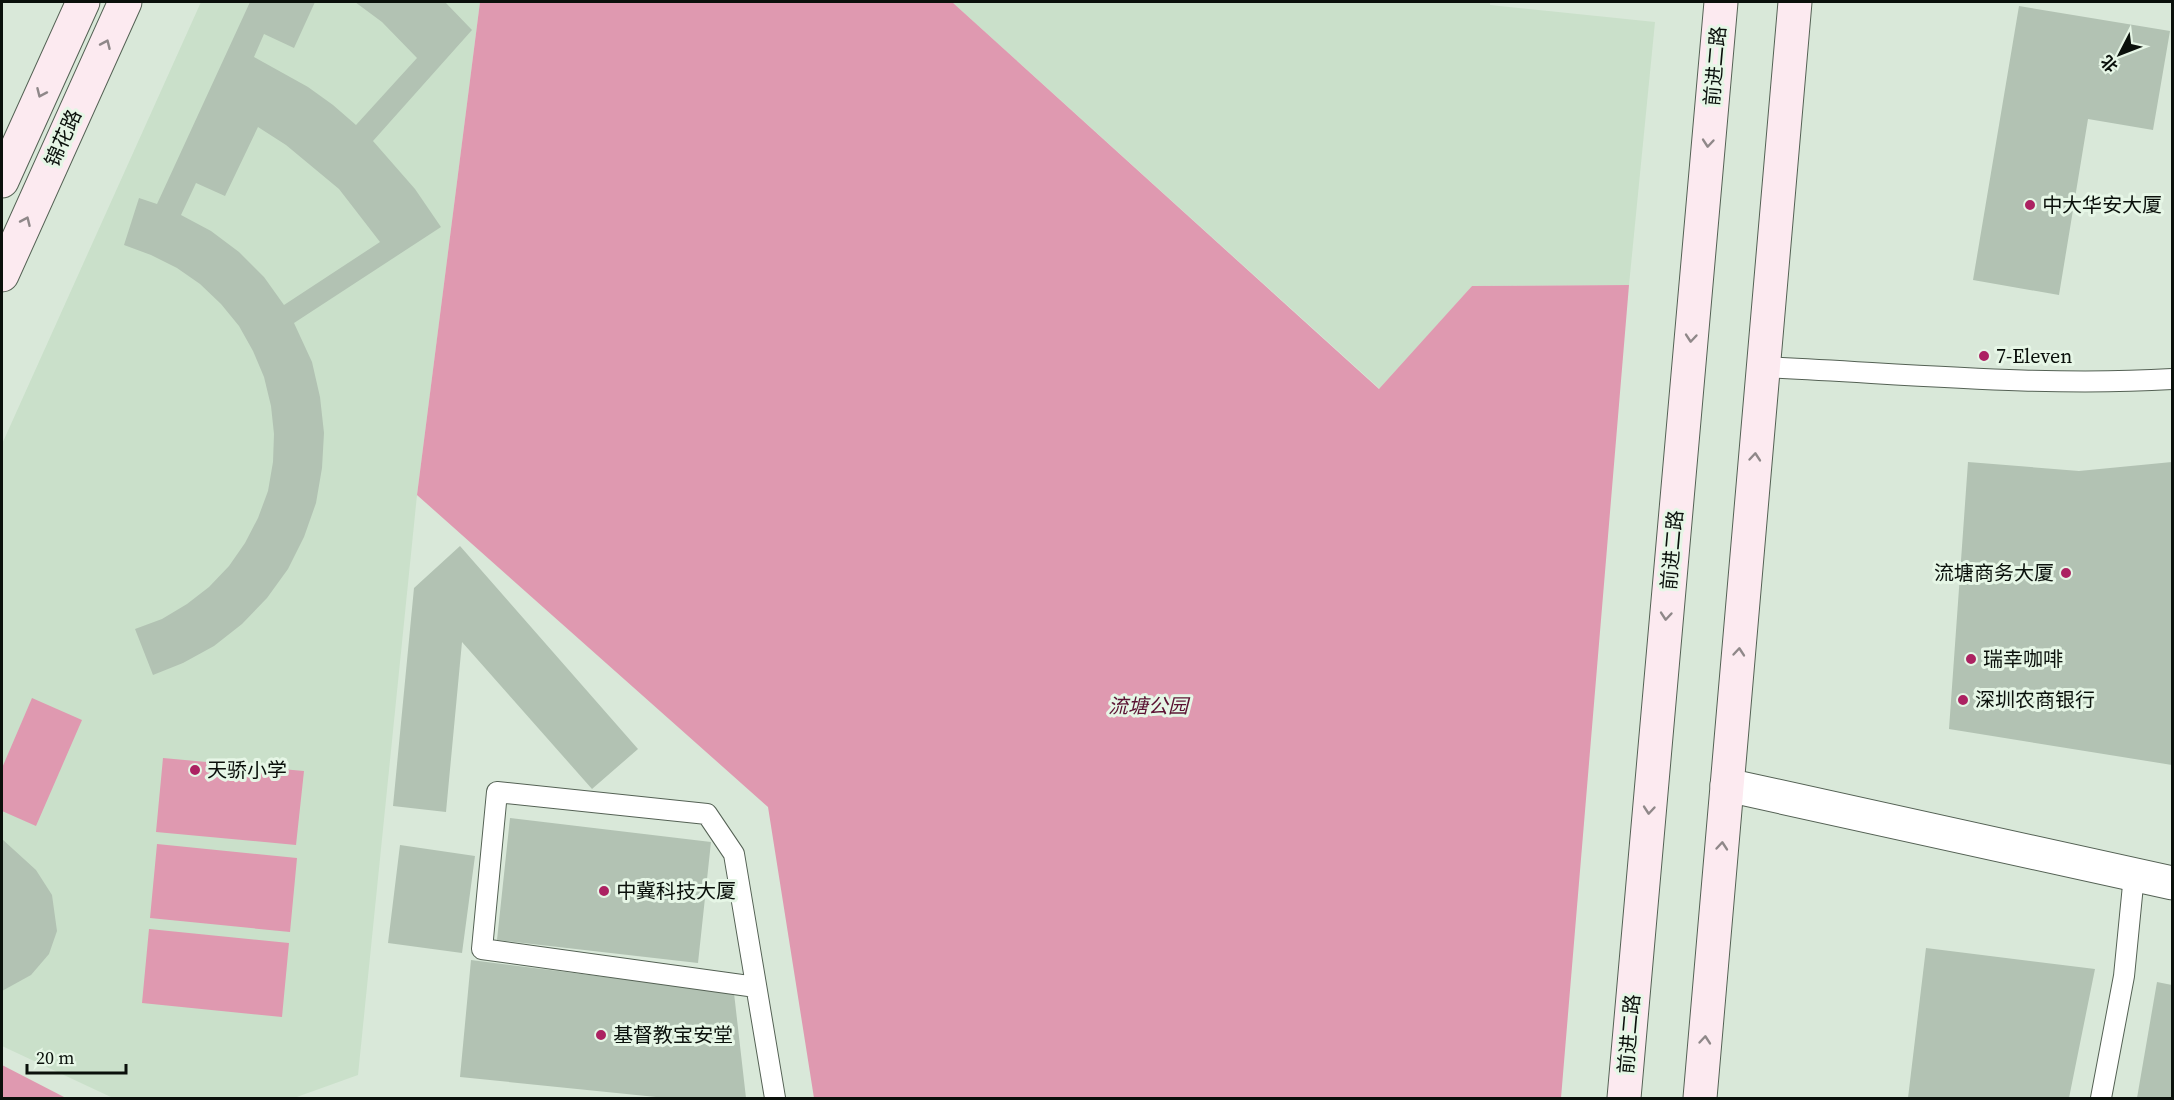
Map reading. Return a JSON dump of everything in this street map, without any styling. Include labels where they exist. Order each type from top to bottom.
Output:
[{"type":"main road","name":"锦花路","points":[[2,181],[82,2]]},
{"type":"main road","name":"锦花路","points":[[2,274],[125,2]]},
{"type":"main road","name":"前进二路","points":[[1624,1098],[1721,2]]},
{"type":"main road","points":[[1700,1098],[1795,2]]},
{"type":"street","points":[[1727,785],[2172,883]]},
{"type":"lane","points":[[1763,367],[2059,382],[2172,379]]},
{"type":"lane","points":[[756,987],[482,950],[497,792],[707,814],[734,854],[775,1098]]},
{"type":"lane","points":[[2101,1098],[2124,976],[2134,875]]},
{"type":"shaded area","name":"天骄小学","points":[[201,2],[480,2],[417,495],[358,1075],[294,1098],[113,1098],[2,1046],[2,444]]},
{"type":"shaded area","points":[[952,2],[1490,2],[1490,5],[1655,22],[1629,285],[1472,286],[1380,389]]},
{"type":"green space","name":"流塘公园","points":[[480,2],[952,2],[1379,389],[1472,286],[1629,285],[1561,1098],[814,1098],[768,807],[417,495]]},
{"type":"green space","points":[[32,698],[82,720],[36,826],[2,811],[2,768]]},
{"type":"green space","points":[[163,758],[304,771],[296,845],[156,832]]},
{"type":"green space","points":[[157,844],[297,858],[290,932],[150,918]]},
{"type":"green space","points":[[149,929],[289,943],[282,1017],[142,1003]]},
{"type":"green space","points":[[2,1065],[64,1097],[2,1098]]},
{"type":"building","points":[[250,2],[315,2],[294,48],[264,34],[254,57],[308,87],[356,125],[417,58],[382,22],[355,2],[445,2],[472,30],[373,141],[415,189],[441,227],[294,323],[312,362],[320,397],[324,433],[322,468],[316,503],[304,537],[288,569],[267,598],[242,624],[214,646],[183,663],[153,675],[135,629],[162,619],[187,604],[209,587],[229,566],[245,543],[258,518],[268,491],[273,462],[274,434],[271,406],[264,377],[239,326],[200,284],[177,268],[124,245],[139,198],[157,204]],"holes":[[[258,127],[286,145],[339,189],[380,242],[284,305],[264,277],[239,252],[211,231],[181,215],[196,183],[225,196]]]},
{"type":"building","name":"中大华安大厦","points":[[2019,6],[2170,31],[2153,130],[2088,119],[2059,295],[1973,280]]},
{"type":"building","name":"流塘商务大厦","points":[[1968,462],[2079,471],[2172,462],[2172,765],[1949,729]]},
{"type":"building","points":[[460,546],[638,749],[592,789],[462,642],[446,812],[393,806],[414,588]]},
{"type":"building","name":"中冀科技大厦","points":[[510,818],[711,842],[698,963],[497,940]]},
{"type":"building","points":[[2,839],[36,870],[52,895],[57,931],[49,954],[31,975],[2,991]]},
{"type":"building","points":[[400,845],[475,856],[462,953],[388,943]]},
{"type":"building","points":[[1926,948],[2095,969],[2069,1098],[1908,1098]]},
{"type":"building","name":"基督教宝安堂","points":[[471,960],[734,993],[746,1098],[666,1098],[460,1077]]},
{"type":"building","points":[[2157,982],[2172,985],[2172,1098],[2137,1098]]},
{"type":"place","name":"中大华安大厦","points":[[2030,205]]},
{"type":"place","name":"7-Eleven","points":[[1984,356]]},
{"type":"place","name":"流塘商务大厦","points":[[2066,573]]},
{"type":"place","name":"瑞幸咖啡","points":[[1971,659]]},
{"type":"place","name":"深圳农商银行","points":[[1963,700]]},
{"type":"place","name":"天骄小学","points":[[195,770]]},
{"type":"place","name":"中冀科技大厦","points":[[604,891]]},
{"type":"place","name":"基督教宝安堂","points":[[601,1035]]}]
